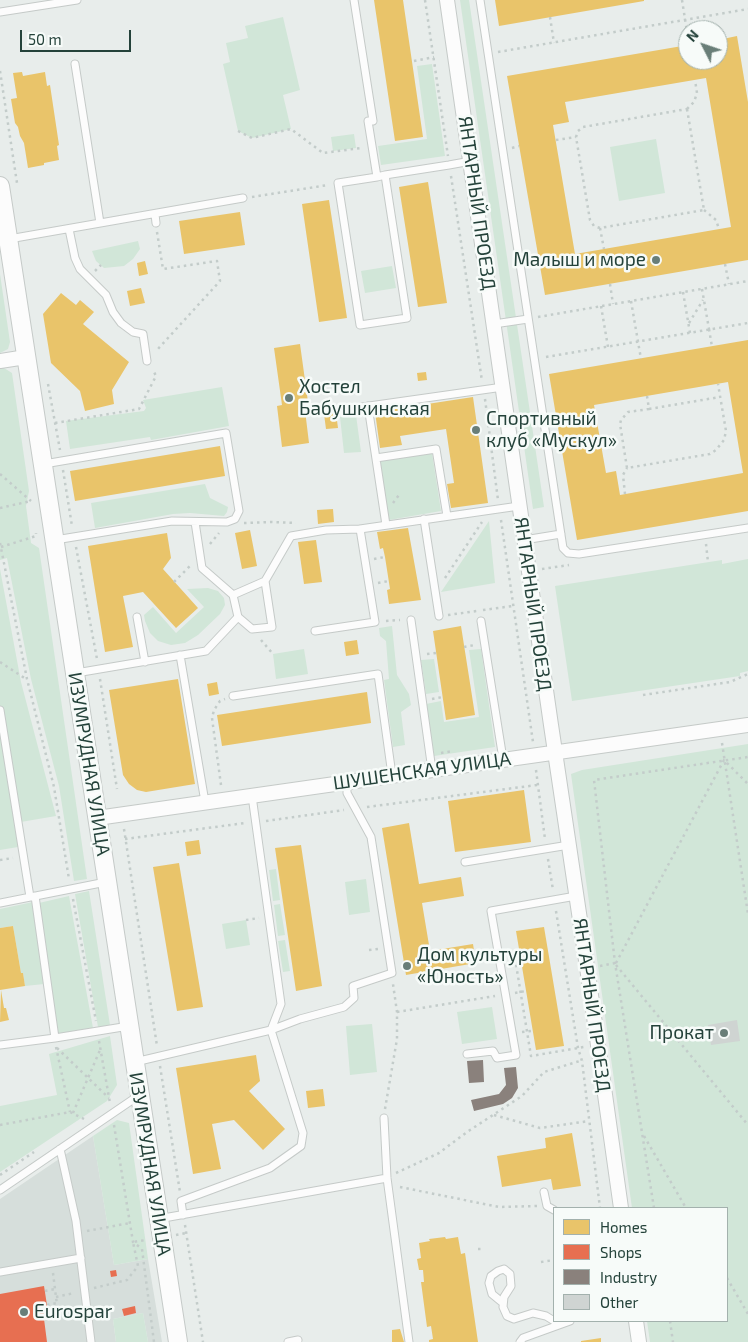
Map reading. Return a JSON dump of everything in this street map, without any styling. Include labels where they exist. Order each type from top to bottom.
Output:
[{"type":"street","name":"ЯНТАРНЫЙ ПРОЕЗД","points":[[447,0],[621,1207]]},
{"type":"street","name":"ИЗУМРУДНАЯ УЛИЦА","points":[[9,186],[9,239],[26,357],[178,1342]]},
{"type":"street","points":[[0,361],[26,357]]},
{"type":"street","name":"ШУШЕНСКАЯ УЛИЦА","points":[[97,818],[555,751],[748,725]]},
{"type":"street","points":[[636,1322],[639,1342]]},
{"type":"lane","points":[[0,12],[77,0]]},
{"type":"lane","points":[[354,0],[373,121],[368,122],[377,177]]},
{"type":"lane","points":[[480,0],[563,548],[568,553],[576,554],[748,528]]},
{"type":"lane","points":[[75,64],[100,224]]},
{"type":"lane","points":[[385,175],[407,318],[360,325],[338,183],[377,177],[385,175],[471,161]]},
{"type":"lane","points":[[9,239],[243,198]]},
{"type":"lane","points":[[155,214],[156,223]]},
{"type":"lane","points":[[70,229],[75,258],[80,269],[106,295],[113,312],[121,323],[132,332],[143,334],[147,361]]},
{"type":"lane","points":[[494,324],[528,319]]},
{"type":"lane","points":[[348,409],[503,387]]},
{"type":"lane","points":[[368,406],[386,525]]},
{"type":"lane","points":[[43,464],[226,434],[239,511],[235,519],[227,522],[172,521],[55,540]]},
{"type":"lane","points":[[376,458],[436,449],[447,516]]},
{"type":"lane","points":[[233,595],[265,581],[291,536],[360,529],[519,506]]},
{"type":"lane","points":[[424,519],[439,616]]},
{"type":"lane","points":[[195,522],[202,568],[233,595],[238,617],[252,629],[272,627],[265,581]]},
{"type":"lane","points":[[315,631],[375,622],[360,529]]},
{"type":"lane","points":[[524,540],[561,534]]},
{"type":"lane","points":[[137,617],[145,662]]},
{"type":"lane","points":[[75,673],[206,651],[238,617]]},
{"type":"lane","points":[[411,620],[432,770]]},
{"type":"lane","points":[[480,621],[503,759]]},
{"type":"lane","points":[[180,656],[205,802]]},
{"type":"lane","points":[[234,696],[378,674],[392,775]]},
{"type":"lane","points":[[0,710],[32,897],[51,1038]]},
{"type":"lane","points":[[134,1062],[270,1030],[300,1019],[344,1007],[354,998],[353,986],[392,973],[371,837],[347,793],[347,782]]},
{"type":"lane","points":[[184,1215],[181,1200],[270,1168],[301,1146],[303,1134],[270,1030],[281,1004],[252,796]]},
{"type":"lane","points":[[465,862],[569,845]]},
{"type":"lane","points":[[0,903],[106,882]]},
{"type":"lane","points":[[467,1054],[493,1051],[497,1058],[516,1055],[491,911],[576,896]]},
{"type":"lane","points":[[0,1045],[129,1026]]},
{"type":"lane","points":[[0,1190],[139,1095]]},
{"type":"lane","points":[[384,1118],[388,1181],[409,1342]]},
{"type":"lane","points":[[60,1150],[78,1233],[91,1342]]},
{"type":"lane","points":[[158,1219],[388,1181]]},
{"type":"lane","points":[[544,1192],[551,1208]]},
{"type":"lane","points":[[0,1272],[81,1258]]},
{"type":"lane","points":[[503,1303],[492,1294],[489,1283],[491,1276],[504,1269],[510,1274],[511,1286],[504,1297],[503,1303],[507,1316],[514,1319],[533,1312],[553,1320]]},
{"type":"lane","points":[[520,1342],[523,1338],[566,1322]]},
{"type":"lane","points":[[288,1342],[298,1340]]},
{"type":"path","points":[[425,0],[484,390],[533,744]]},
{"type":"path","points":[[682,0],[685,20],[748,9]]},
{"type":"path","points":[[550,17],[554,43]]},
{"type":"path","points":[[488,54],[678,21]]},
{"type":"path","points":[[414,60],[434,57]]},
{"type":"path","points":[[0,71],[9,186]]},
{"type":"path","points":[[695,80],[697,93],[694,102],[687,109],[583,127],[578,131],[576,137],[590,220],[594,226],[600,228],[704,210]]},
{"type":"path","points":[[687,109],[704,210],[716,220],[719,229]]},
{"type":"path","points":[[238,131],[252,138],[291,129],[323,153],[372,146]]},
{"type":"path","points":[[556,140],[576,137]]},
{"type":"path","points":[[243,198],[338,183]]},
{"type":"path","points":[[54,423],[139,409],[156,376],[147,361],[220,281],[217,260],[163,269],[156,223]]},
{"type":"path","points":[[600,228],[604,249]]},
{"type":"path","points":[[725,264],[729,284]]},
{"type":"path","points":[[528,319],[748,281]]},
{"type":"path","points":[[610,284],[613,304]]},
{"type":"path","points":[[702,289],[712,346]]},
{"type":"path","points":[[683,292],[690,333]]},
{"type":"path","points":[[688,324],[704,299]]},
{"type":"path","points":[[631,301],[641,359]]},
{"type":"path","points":[[601,306],[608,346]]},
{"type":"path","points":[[534,359],[748,323]]},
{"type":"path","points":[[48,384],[99,669],[117,789]]},
{"type":"path","points":[[627,468],[710,454],[716,450],[724,440],[726,431],[718,384]]},
{"type":"path","points":[[647,396],[649,409]]},
{"type":"path","points":[[625,494],[623,475],[627,468],[620,424],[628,412],[720,397]]},
{"type":"path","points":[[0,474],[32,501]]},
{"type":"path","points":[[435,592],[491,510]]},
{"type":"path","points":[[235,519],[244,523],[254,524],[272,522],[296,523],[316,532]]},
{"type":"path","points":[[174,582],[200,557],[227,522]]},
{"type":"path","points":[[0,548],[36,536],[35,528]]},
{"type":"path","points":[[705,535],[708,562]]},
{"type":"path","points":[[0,543],[26,679],[54,787],[138,1266],[127,1280],[56,1297]]},
{"type":"path","points":[[538,570],[570,564],[576,554]]},
{"type":"path","points":[[439,616],[513,606]]},
{"type":"path","points":[[375,622],[411,620]]},
{"type":"path","points":[[252,629],[273,654]]},
{"type":"path","points":[[0,662],[26,679]]},
{"type":"path","points":[[643,695],[730,682],[748,674]]},
{"type":"path","points":[[222,787],[212,718],[214,710],[220,701],[234,696]]},
{"type":"path","points":[[720,729],[748,914]]},
{"type":"path","points":[[654,1207],[615,964],[594,780],[748,757]]},
{"type":"path","points":[[724,760],[748,784]]},
{"type":"path","points":[[615,964],[724,760]]},
{"type":"path","points":[[536,766],[537,785],[554,900],[578,1048],[582,1060],[600,1207]]},
{"type":"path","points":[[536,777],[542,776]]},
{"type":"path","points":[[125,839],[537,785]]},
{"type":"path","points":[[124,829],[181,1200]]},
{"type":"path","points":[[514,952],[532,1056],[578,1048],[598,1050]]},
{"type":"path","points":[[615,964],[748,1125]]},
{"type":"path","points":[[384,1118],[397,1038],[397,1012],[392,973]]},
{"type":"path","points":[[397,1012],[505,994]]},
{"type":"path","points":[[51,1038],[56,1047],[88,1080],[109,1098]]},
{"type":"path","points":[[56,1047],[71,1112]]},
{"type":"path","points":[[71,1112],[88,1080],[100,1048]]},
{"type":"path","points":[[388,1181],[439,1154],[466,1132],[522,1096],[544,1072],[582,1060],[598,1050]]},
{"type":"path","points":[[0,1125],[71,1112],[84,1119]]},
{"type":"path","points":[[494,1115],[540,1128],[589,1121]]},
{"type":"path","points":[[643,1135],[685,1207]]},
{"type":"path","points":[[388,1181],[499,1207],[551,1208]]},
{"type":"path","points":[[184,1215],[203,1342]]},
{"type":"path","points":[[78,1233],[130,1223]]},
{"type":"path","points":[[133,1242],[142,1249],[154,1342]]},
{"type":"path","points":[[478,1249],[484,1249]]},
{"type":"path","points":[[541,1262],[553,1260]]},
{"type":"path","points":[[51,1263],[58,1314]]},
{"type":"path","points":[[728,1280],[748,1314]]},
{"type":"path","points":[[44,1291],[55,1289]]},
{"type":"path","points":[[47,1305],[57,1304]]},
{"type":"path","points":[[670,1322],[673,1342]]},
{"type":"shaded area","points":[[93,1136],[114,1265],[148,1259],[162,1342],[148,1342],[143,1313],[113,1319],[116,1342],[0,1342],[0,1199]]},
{"type":"green space","points":[[460,0],[469,0],[544,507],[533,509]]},
{"type":"green space","points":[[283,17],[300,90],[283,95],[291,129],[252,138],[238,131],[223,64],[230,62],[226,43],[248,38],[245,26]]},
{"type":"green space","points":[[432,64],[445,156],[381,165],[378,146],[427,139],[417,66]]},
{"type":"green space","points":[[354,134],[356,148],[333,151],[331,137]]},
{"type":"green space","points":[[656,139],[665,193],[619,201],[610,147]]},
{"type":"green space","points":[[138,241],[140,249],[133,259],[124,266],[104,268],[96,261],[92,251]]},
{"type":"green space","points":[[392,266],[396,288],[365,293],[361,271]]},
{"type":"green space","points":[[0,274],[10,342],[8,349],[0,353]]},
{"type":"green space","points":[[0,368],[4,368],[12,373],[29,491],[26,506],[31,543],[39,548],[87,879],[74,881],[59,786],[31,679],[7,558],[0,560]]},
{"type":"green space","points":[[222,387],[229,426],[151,440],[150,437],[70,449],[66,421],[144,411],[146,408],[143,400]]},
{"type":"green space","points":[[356,415],[361,452],[344,453],[340,417]]},
{"type":"green space","points":[[432,453],[441,511],[389,520],[380,461]]},
{"type":"green space","points":[[205,484],[210,498],[228,507],[224,516],[190,513],[173,514],[95,528],[91,503]]},
{"type":"green space","points":[[489,521],[495,583],[441,592]]},
{"type":"green space","points":[[748,559],[748,671],[740,673],[740,676],[572,701],[555,586],[722,560],[722,564]]},
{"type":"green space","points":[[0,569],[21,682],[56,816],[15,823],[18,847],[0,850]]},
{"type":"green space","points":[[208,588],[218,591],[224,598],[225,605],[220,614],[198,635],[185,643],[171,645],[158,641],[150,633],[144,615],[153,607],[176,633],[204,607],[187,589]]},
{"type":"green space","points":[[392,626],[397,675],[409,694],[411,705],[401,712],[405,745],[393,747],[384,680],[389,679],[386,641],[380,636],[379,628]]},
{"type":"green space","points":[[304,649],[308,674],[276,679],[273,654]]},
{"type":"green space","points":[[481,649],[495,747],[434,756],[426,704],[441,701],[444,722],[479,717],[469,650]]},
{"type":"green space","points":[[434,659],[439,692],[426,694],[421,660]]},
{"type":"green space","points":[[748,744],[748,1342],[650,1342],[647,1322],[728,1322],[728,1207],[632,1207],[571,774],[582,770]]},
{"type":"green space","points":[[276,869],[280,900],[273,901],[269,870]]},
{"type":"green space","points":[[366,879],[370,912],[349,915],[345,882]]},
{"type":"green space","points":[[89,891],[110,1025],[98,1027],[75,894]]},
{"type":"green space","points":[[69,896],[93,1028],[58,1034],[39,903]]},
{"type":"green space","points":[[33,902],[44,984],[25,986],[13,926],[0,928],[0,909]]},
{"type":"green space","points":[[280,904],[285,935],[278,936],[274,905]]},
{"type":"green space","points":[[246,920],[250,945],[226,949],[222,924]]},
{"type":"green space","points":[[285,940],[290,971],[283,972],[278,941]]},
{"type":"green space","points":[[492,1007],[497,1039],[462,1044],[457,1012]]},
{"type":"green space","points":[[372,1024],[377,1072],[350,1075],[346,1026]]},
{"type":"green space","points":[[110,1036],[117,1085],[107,1101],[0,1172],[0,1106],[57,1095],[49,1054]]},
{"type":"green space","points":[[117,1120],[129,1123],[148,1259],[114,1265],[93,1136]]},
{"type":"green space","points":[[143,1313],[148,1342],[116,1342],[113,1319]]},
{"type":"building: Homes","points":[[374,0],[403,0],[423,137],[395,141]]},
{"type":"building: Homes","points":[[495,0],[644,0],[644,1],[499,26]]},
{"type":"building: Homes","points":[[737,36],[748,102],[748,260],[545,295],[507,76],[678,47],[678,70],[728,70],[728,38]],"holes":[[[706,78],[731,227],[575,254],[553,125],[569,122],[565,102]]]},
{"type":"building: Homes","points":[[22,72],[23,76],[45,72],[47,86],[50,85],[59,145],[57,146],[59,160],[28,168],[24,143],[15,123],[11,99],[17,98],[13,73]]},
{"type":"building: Homes","points":[[428,182],[447,303],[418,307],[399,187]]},
{"type":"building: Homes","points":[[329,200],[347,318],[319,322],[302,204]]},
{"type":"building: Homes","points":[[240,212],[245,245],[184,254],[179,221]]},
{"type":"building: Homes","points":[[145,261],[148,274],[139,276],[137,263]]},
{"type":"building: Homes","points":[[141,288],[145,303],[130,306],[127,291]]},
{"type":"building: Homes","points":[[61,293],[76,305],[80,300],[94,312],[83,324],[129,362],[112,390],[114,404],[85,411],[80,391],[51,363],[43,314]]},
{"type":"building: Homes","points":[[748,340],[748,511],[577,540],[549,374]],"holes":[[[728,382],[743,473],[620,495],[616,471],[606,473],[594,405]]]},
{"type":"building: Homes","points":[[300,344],[308,402],[304,402],[309,443],[282,447],[277,406],[282,405],[274,348]]},
{"type":"building: Homes","points":[[426,372],[427,380],[418,381],[417,373]]},
{"type":"building: Homes","points":[[473,397],[488,503],[451,508],[447,484],[454,483],[446,429],[400,436],[402,445],[380,448],[375,412]]},
{"type":"building: Homes","points":[[336,413],[338,428],[326,429],[324,414]]},
{"type":"building: Homes","points":[[220,446],[225,476],[75,501],[70,471]]},
{"type":"building: Homes","points":[[333,509],[334,522],[318,524],[317,510]]},
{"type":"building: Homes","points":[[408,528],[421,600],[389,604],[387,590],[390,589],[385,557],[383,548],[380,549],[377,532]]},
{"type":"building: Homes","points":[[250,530],[257,566],[242,569],[235,533]]},
{"type":"building: Homes","points":[[167,533],[171,558],[163,569],[198,608],[176,628],[143,592],[123,596],[133,647],[105,652],[88,546]]},
{"type":"building: Homes","points":[[316,540],[322,582],[304,584],[298,542]]},
{"type":"building: Homes","points":[[461,626],[475,715],[446,720],[433,631]]},
{"type":"building: Homes","points":[[357,640],[359,654],[346,656],[344,642]]},
{"type":"building: Homes","points":[[178,679],[195,784],[146,792],[137,790],[129,784],[123,775],[109,690]]},
{"type":"building: Homes","points":[[217,682],[219,694],[209,696],[207,684]]},
{"type":"building: Homes","points":[[367,692],[371,723],[222,746],[217,715]]},
{"type":"building: Homes","points":[[524,790],[531,842],[455,852],[448,801]]},
{"type":"building: Homes","points":[[409,823],[419,884],[461,877],[464,896],[422,903],[430,951],[473,944],[476,963],[406,975],[382,828]]},
{"type":"building: Homes","points":[[199,840],[201,854],[187,856],[185,842]]},
{"type":"building: Homes","points":[[301,845],[322,986],[296,991],[275,848]]},
{"type":"building: Homes","points":[[179,863],[203,1007],[177,1011],[153,867]]},
{"type":"building: Homes","points":[[13,926],[25,986],[0,990],[0,928]]},
{"type":"building: Homes","points":[[544,927],[564,1046],[536,1050],[516,931]]},
{"type":"building: Homes","points":[[1,990],[4,1008],[6,1008],[9,1020],[0,1022]]},
{"type":"building: Homes","points":[[256,1055],[260,1081],[249,1091],[285,1129],[263,1150],[234,1120],[212,1124],[221,1169],[193,1174],[176,1068]]},
{"type":"building: Homes","points":[[323,1089],[325,1106],[308,1108],[306,1091]]},
{"type":"building: Homes","points":[[572,1133],[581,1186],[553,1190],[551,1179],[502,1187],[497,1156],[546,1148],[545,1138]]},
{"type":"building: Homes","points":[[445,1237],[446,1239],[458,1237],[461,1254],[465,1253],[478,1342],[429,1342],[429,1340],[433,1339],[431,1326],[427,1327],[421,1282],[424,1282],[423,1270],[419,1270],[417,1259],[421,1258],[419,1243],[430,1241],[429,1239]]},
{"type":"building: Homes","points":[[400,1329],[404,1342],[392,1342],[392,1330]]},
{"type":"building: Homes","points":[[601,1338],[601,1342],[581,1342],[581,1341]]},
{"type":"building: Shops","points":[[116,1270],[117,1276],[111,1277],[110,1271]]},
{"type":"building: Shops","name":"Eurospar","points":[[44,1286],[49,1318],[44,1319],[47,1342],[0,1342],[0,1294]]},
{"type":"building: Shops","points":[[135,1306],[136,1313],[124,1316],[122,1309]]},
{"type":"building: Industry","points":[[483,1060],[484,1082],[469,1083],[467,1061]]},
{"type":"building: Industry","points":[[516,1067],[518,1088],[512,1098],[503,1104],[474,1111],[471,1100],[499,1094],[506,1085],[504,1068]]},
{"type":"building: Other","name":"Прокат","points":[[737,1020],[740,1041],[711,1045],[708,1025]]},
{"type":"place","name":"Малыш и море","points":[[656,260]]},
{"type":"place","name":"Хостел Бабушкинская","points":[[289,398]]},
{"type":"place","name":"Спортивный клуб «Мускул»","points":[[476,430]]},
{"type":"place","name":"Дом культуры «Юность»","points":[[407,966]]},
{"type":"place","name":"Прокат","points":[[724,1033]]},
{"type":"place","name":"Eurospar","points":[[24,1312]]}]
